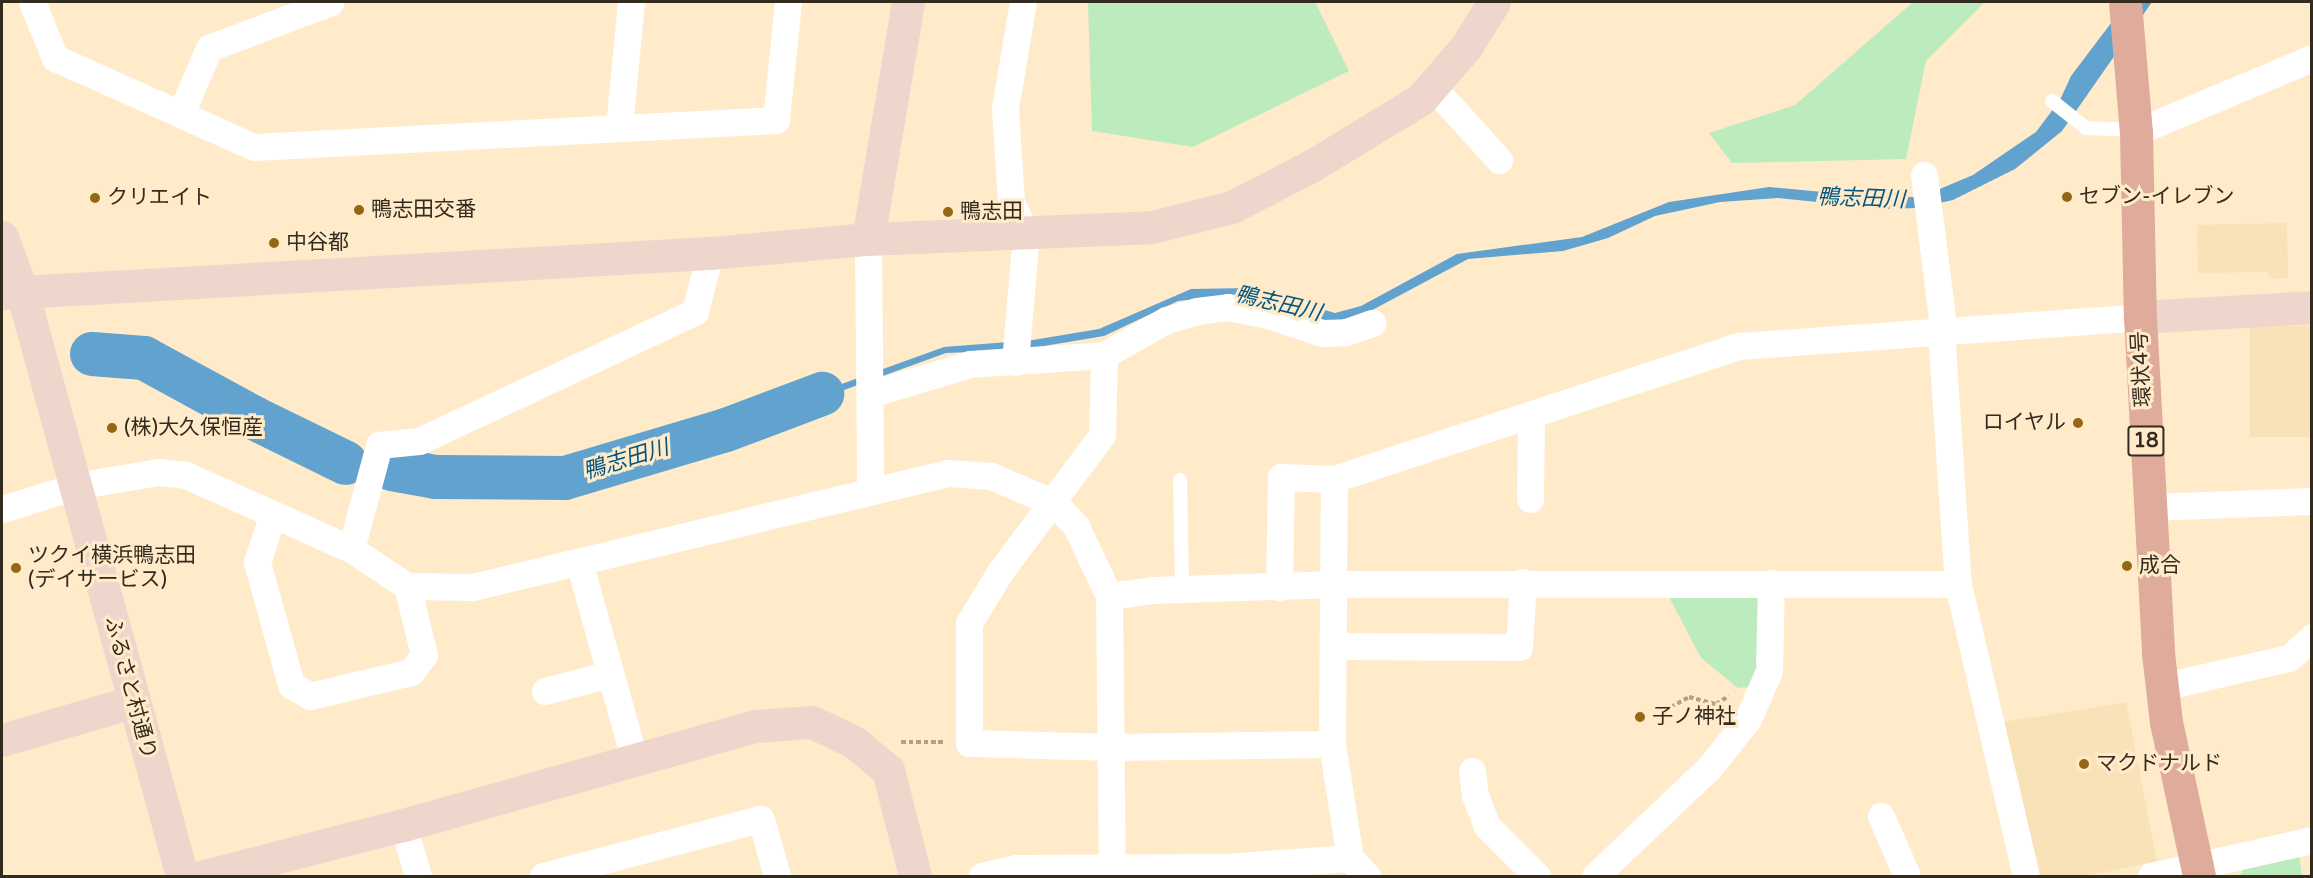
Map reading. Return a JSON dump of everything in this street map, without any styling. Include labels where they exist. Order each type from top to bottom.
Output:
[{"type":"main road","name":"環状4号","points":[[2125,2],[2136,131],[2140,317],[2161,687],[2198,872]]},
{"type":"street","points":[[32,2],[55,58],[254,147],[776,120],[788,2]]},
{"type":"street","points":[[181,114],[209,48],[331,2]]},
{"type":"street","points":[[619,127],[631,2]]},
{"type":"street","points":[[870,490],[868,239],[908,2]]},
{"type":"street","points":[[1015,350],[1026,234],[1011,202],[1005,108],[1023,2]]},
{"type":"street","points":[[12,292],[710,253],[868,239],[1150,227],[1232,207],[1313,165],[1421,99],[1466,47],[1494,2]]},
{"type":"street","points":[[2136,131],[2312,58]]},
{"type":"street","points":[[1432,86],[1500,160]]},
{"type":"street","points":[[1924,179],[1933,228],[1944,333],[1941,346],[1958,584],[2026,876]]},
{"type":"street","name":"ふるさと村通り","points":[[2,237],[12,292],[76,486],[132,702],[182,876]]},
{"type":"street","points":[[351,549],[379,445],[419,441],[695,312],[710,253]]},
{"type":"street","points":[[870,394],[1015,350],[1104,355],[1166,320],[1197,311],[1228,307],[1268,315],[1322,333],[1346,332],[1372,323]]},
{"type":"street","points":[[1279,586],[1281,477],[1334,479],[1739,346],[2312,307]]},
{"type":"street","points":[[1104,355],[1102,435],[1000,572],[969,623],[969,742],[1111,747],[1332,744]]},
{"type":"street","points":[[1530,499],[1531,414]]},
{"type":"street","points":[[2,509],[76,486],[158,472],[186,475],[351,549],[407,586],[473,587],[948,473],[991,476],[1054,502],[1076,526],[1109,596],[1113,872]]},
{"type":"street","points":[[982,876],[1016,868],[1113,872],[1225,872],[1358,867],[1332,744],[1334,479]]},
{"type":"street","points":[[2149,507],[2312,501]]},
{"type":"street","points":[[273,514],[257,562],[291,685],[310,696],[411,672],[424,655],[407,586]]},
{"type":"street","points":[[579,561],[634,758]]},
{"type":"street","points":[[1109,596],[1182,589],[1335,584],[1523,582],[1958,584]]},
{"type":"street","points":[[1334,646],[1519,647],[1523,582]]},
{"type":"street","points":[[1595,876],[1709,768],[1748,720],[1768,671],[1771,583]]},
{"type":"street","points":[[2161,687],[2289,658],[2312,638]]},
{"type":"street","points":[[545,691],[610,674]]},
{"type":"street","points":[[2,740],[132,702]]},
{"type":"street","points":[[204,876],[404,825],[634,758],[756,726],[813,722],[854,742],[888,770],[915,876]]},
{"type":"street","points":[[1469,771],[1487,826],[1537,876]]},
{"type":"street","points":[[1881,816],[1907,876]]},
{"type":"street","points":[[543,876],[761,819],[777,876]]},
{"type":"street","points":[[404,825],[418,876]]},
{"type":"street","points":[[2151,876],[2198,872],[2312,840]]},
{"type":"lane","points":[[2052,100],[2086,128],[2136,131]]},
{"type":"lane","points":[[1180,480],[1182,589]]},
{"type":"path","points":[[1651,718],[1689,697],[1716,704]]},
{"type":"path","points":[[854,742],[969,742]]},
{"type":"shaded area","points":[[2287,223],[2288,278],[2270,279],[2267,272],[2198,273],[2197,225]]},
{"type":"shaded area","points":[[2250,326],[2311,326],[2311,437],[2250,437]]},
{"type":"shaded area","points":[[2126,702],[2157,861],[2086,876],[2038,876],[2004,722]]},
{"type":"green space","points":[[1088,2],[1315,2],[1349,71],[1193,147],[1092,131]]},
{"type":"green space","points":[[1913,2],[1985,2],[1926,61],[1906,159],[1732,163],[1709,133],[1795,105]]},
{"type":"green space","points":[[1760,593],[1758,663],[1749,687],[1738,688],[1701,658],[1668,595]]},
{"type":"green space","points":[[2299,854],[2302,876],[2239,876],[2244,869]]},
{"type":"water","points":[[2127,2],[2152,2],[2062,131],[2015,169],[1953,200],[1917,208],[1885,209],[1778,198],[1720,202],[1655,216],[1608,238],[1563,251],[1468,259],[1363,315],[1346,320],[1323,322],[1224,296],[1178,301],[1104,336],[1020,350],[946,353],[767,418],[764,412],[944,347],[1033,340],[1099,329],[1191,289],[1248,288],[1335,313],[1361,306],[1457,254],[1582,237],[1669,202],[1769,187],[1875,197],[1914,197],[1935,191],[1973,175],[2036,132],[2060,100],[2071,76]]},
{"type":"waterway","name":"鴨志田川","points":[[92,354],[144,358],[254,418],[346,463]]},
{"type":"waterway","name":"鴨志田川","points":[[392,469],[436,477],[565,478],[726,430],[822,394]]},
{"type":"place","name":"セブン-イレブン","points":[[2067,197]]},
{"type":"place","name":"クリエイト","points":[[95,198]]},
{"type":"place","name":"鴨志田交番","points":[[359,210]]},
{"type":"place","name":"鴨志田","points":[[948,212]]},
{"type":"place","name":"中谷都","points":[[274,243]]},
{"type":"place","name":"ロイヤル","points":[[2078,423]]},
{"type":"place","name":"(株)大久保恒産","points":[[112,428]]},
{"type":"place","name":"成合","points":[[2127,566]]},
{"type":"place","name":"ツクイ横浜鴨志田 (デイサービス)","points":[[16,568]]},
{"type":"place","name":"子ノ神社","points":[[1640,717]]},
{"type":"place","name":"マクドナルド","points":[[2084,764]]}]
